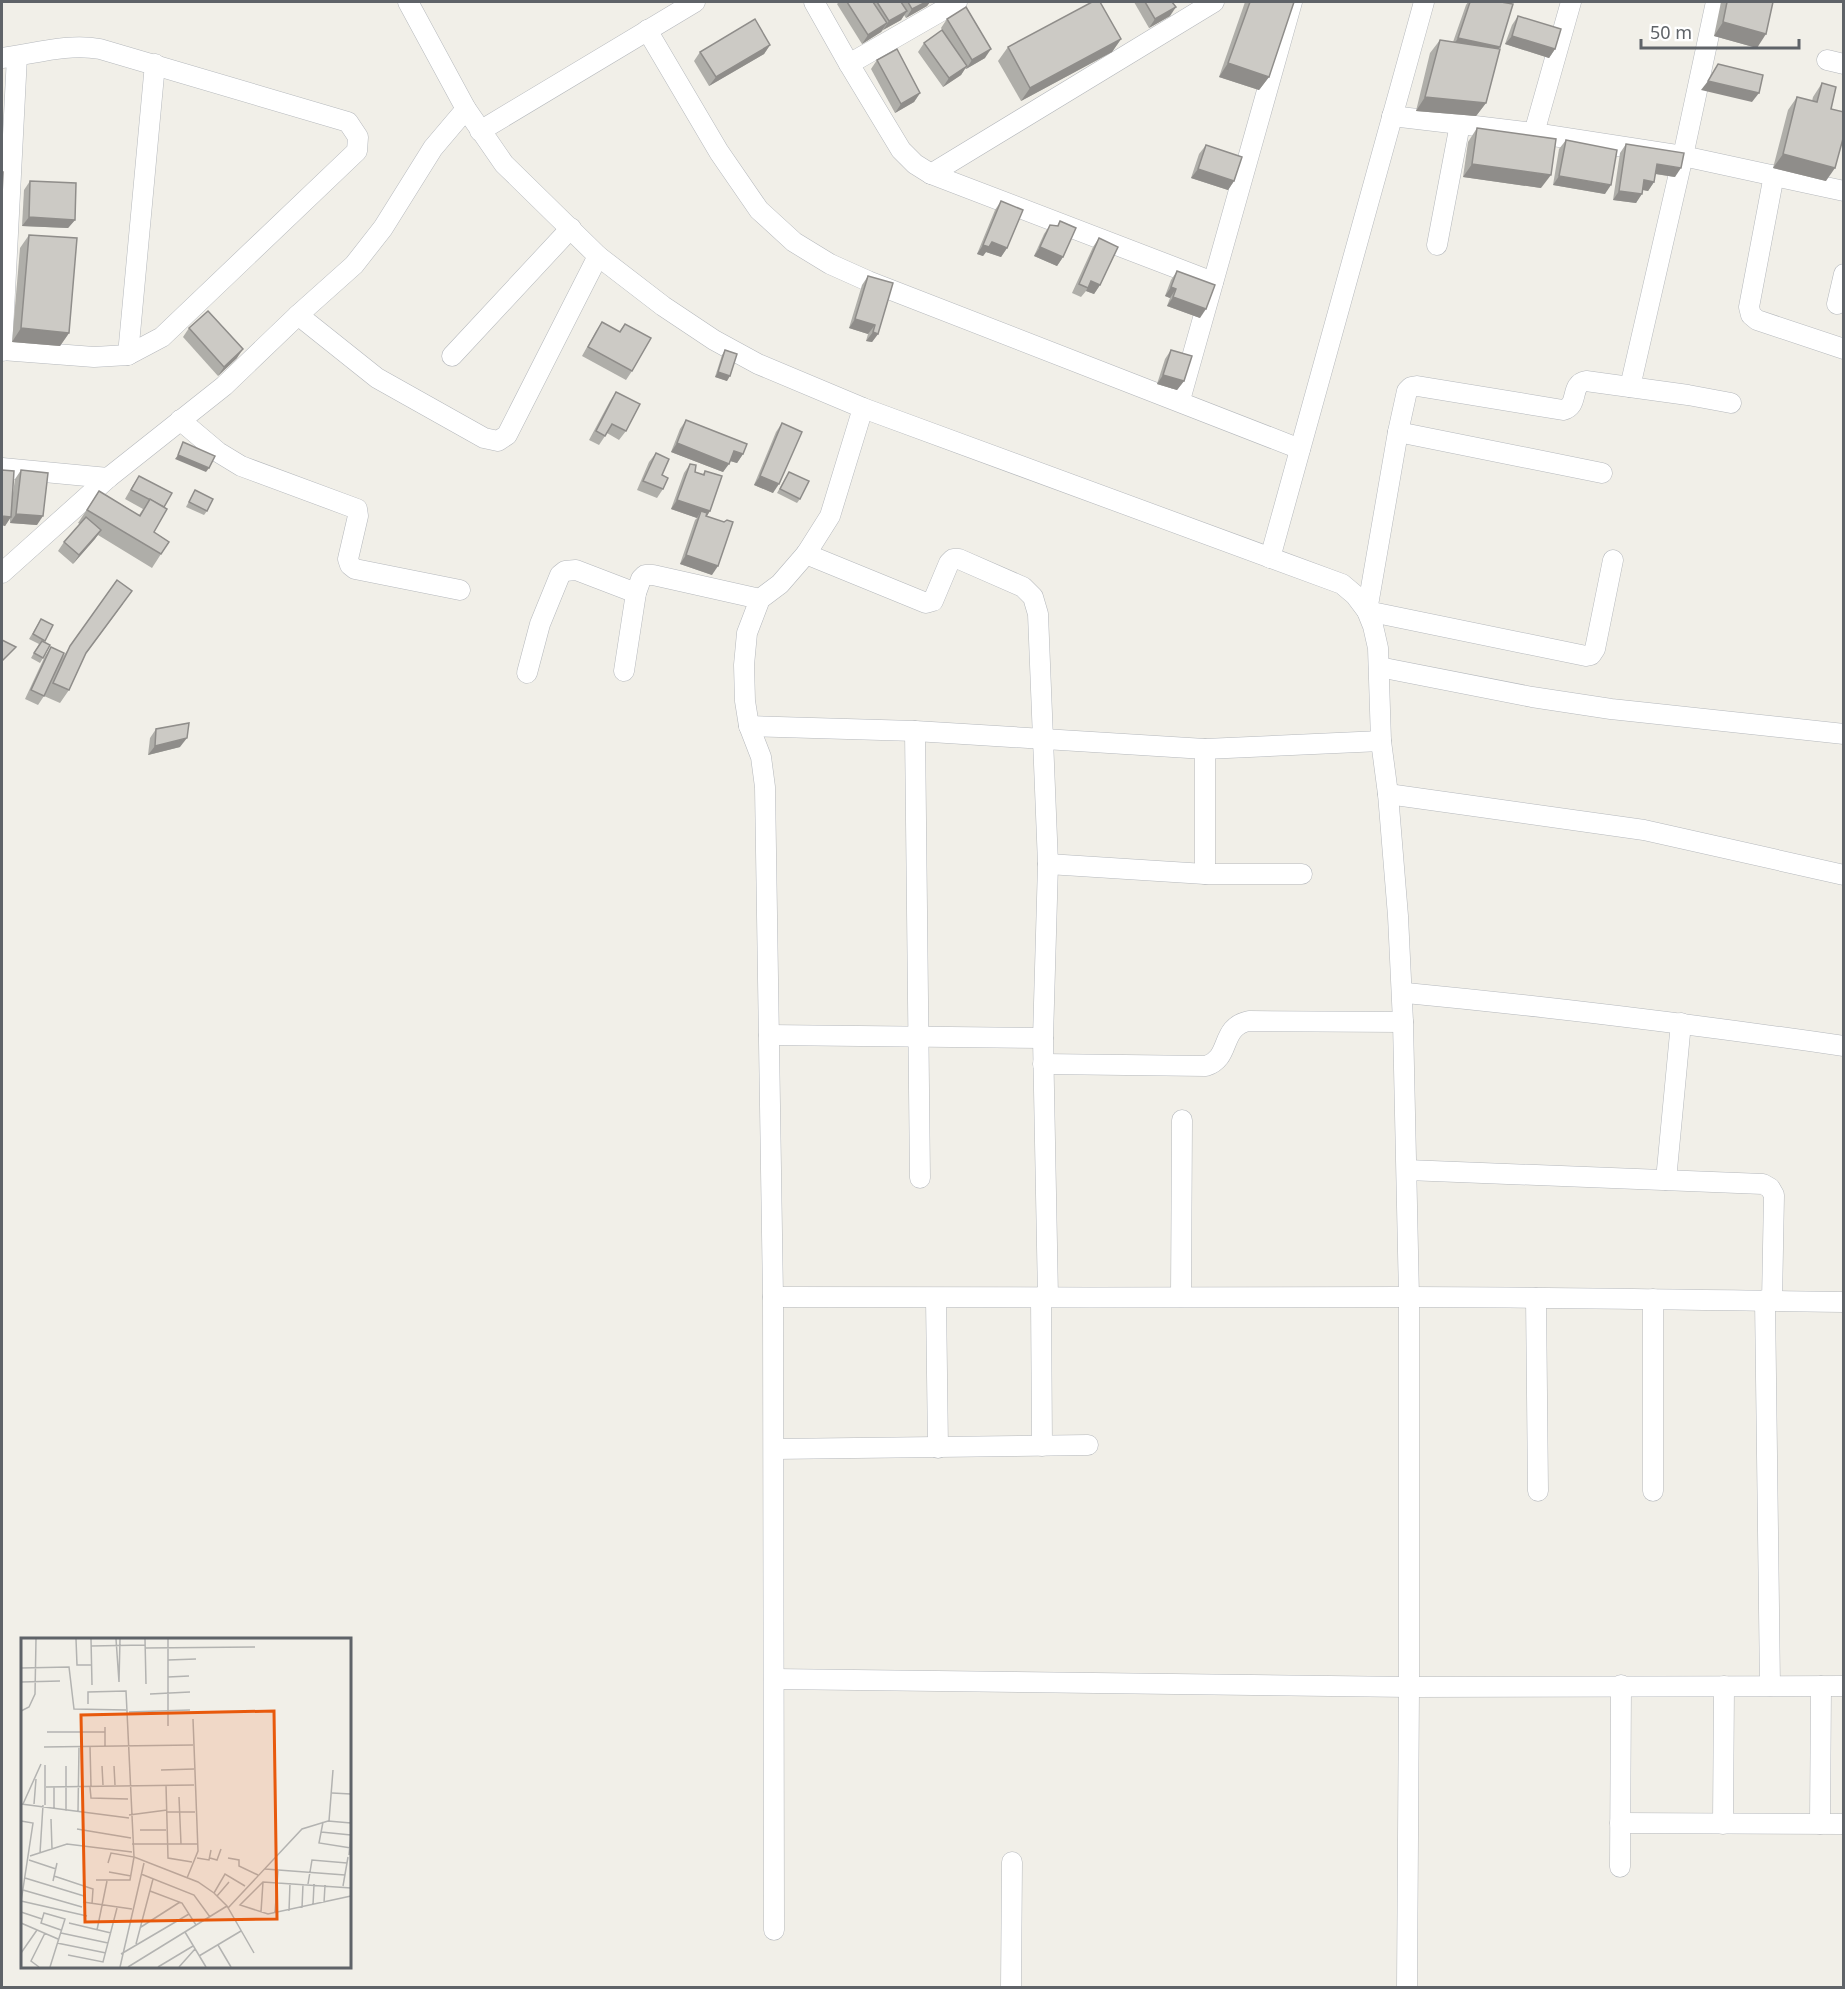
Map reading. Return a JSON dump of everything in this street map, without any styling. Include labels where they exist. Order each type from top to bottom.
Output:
[{"type":"street","points":[[408,2],[466,109],[504,165],[598,256],[663,306],[714,340],[758,364],[862,408],[1342,584],[1355,595],[1367,611],[1378,648],[1381,741],[1388,794],[1398,916],[1403,1022],[1409,1297],[1407,1988]]},
{"type":"street","points":[[480,131],[695,2]]},
{"type":"street","points":[[814,2],[901,150],[915,164],[931,174],[1213,282]]},
{"type":"street","points":[[849,63],[957,2]]},
{"type":"street","points":[[931,174],[1214,2]]},
{"type":"street","points":[[1180,400],[1292,2]]},
{"type":"street","points":[[1270,558],[1424,2]]},
{"type":"street","points":[[1534,133],[1571,2]]},
{"type":"street","points":[[1630,387],[1716,2]]},
{"type":"street","points":[[647,30],[719,152],[759,210],[794,242],[830,264],[868,281],[1300,448]]},
{"type":"street","points":[[85,46],[155,64],[348,122],[358,137],[357,151],[162,337],[128,355],[94,357],[2,350],[9,57],[85,46]]},
{"type":"street","points":[[128,355],[155,64]]},
{"type":"street","points":[[2,573],[108,478],[224,386],[354,265],[383,228],[433,148],[466,109]]},
{"type":"street","points":[[1392,116],[1534,133],[1683,156],[1844,191]]},
{"type":"street","points":[[1437,245],[1460,124]]},
{"type":"street","points":[[1774,175],[1749,307],[1751,315],[1757,320],[1844,349]]},
{"type":"street","points":[[452,356],[571,228]]},
{"type":"street","points":[[298,315],[377,378],[484,438],[498,441],[507,435],[598,256]]},
{"type":"street","points":[[1837,304],[1844,274]]},
{"type":"street","points":[[1367,611],[1398,432],[1407,391],[1411,387],[1418,386],[1563,410],[1573,405],[1577,385],[1586,381],[1688,395],[1731,404]]},
{"type":"street","points":[[774,1930],[773,1297],[765,787],[761,757],[748,726],[744,666],[747,633],[760,599],[780,584],[806,554],[830,516],[862,408]]},
{"type":"street","points":[[180,420],[218,452],[241,465],[357,508],[358,516],[348,559],[350,565],[355,569],[460,590]]},
{"type":"street","points":[[1398,432],[1602,473]]},
{"type":"street","points":[[2,468],[108,478]]},
{"type":"street","points":[[806,554],[926,603],[933,601],[948,563],[952,559],[959,559],[1023,587],[1033,597],[1038,614],[1048,864],[1043,1038],[1042,1446]]},
{"type":"street","points":[[1367,611],[1586,656],[1591,655],[1595,650],[1613,560]]},
{"type":"street","points":[[527,673],[540,624],[560,575],[565,571],[576,570],[636,593]]},
{"type":"street","points":[[624,671],[636,593],[645,575],[760,599]]},
{"type":"street","points":[[1379,668],[1532,697],[1611,709],[1844,734]]},
{"type":"street","points":[[748,726],[915,730],[1205,749],[1381,741]]},
{"type":"street","points":[[915,730],[920,1178]]},
{"type":"street","points":[[1205,749],[1205,874]]},
{"type":"street","points":[[1388,794],[1644,830],[1844,875]]},
{"type":"street","points":[[1048,864],[1205,874],[1302,874]]},
{"type":"street","points":[[1406,993],[1682,1023],[1844,1046]]},
{"type":"street","points":[[1043,1064],[1206,1066],[1214,1064],[1220,1057],[1232,1030],[1239,1023],[1249,1021],[1403,1022]]},
{"type":"street","points":[[1666,1180],[1682,1023]]},
{"type":"street","points":[[769,1035],[1043,1038]]},
{"type":"street","points":[[1181,1297],[1182,1120]]},
{"type":"street","points":[[1407,1170],[1763,1184],[1770,1188],[1774,1195],[1769,1300],[1770,1686]]},
{"type":"street","points":[[773,1297],[936,1299],[1409,1297],[1844,1302]]},
{"type":"street","points":[[1536,1298],[1538,1491]]},
{"type":"street","points":[[936,1299],[938,1448]]},
{"type":"street","points":[[1653,1299],[1653,1491]]},
{"type":"street","points":[[774,1449],[1089,1445]]},
{"type":"street","points":[[774,1679],[1409,1687],[1844,1686]]},
{"type":"street","points":[[1620,1867],[1621,1685]]},
{"type":"street","points":[[1723,1824],[1724,1686]]},
{"type":"street","points":[[1820,1824],[1821,1686]]},
{"type":"street","points":[[1620,1823],[1844,1824]]},
{"type":"street","points":[[1011,1988],[1012,1862]]},
{"type":"building","points":[[847,2],[873,2],[887,23],[868,35]]},
{"type":"building","points":[[877,2],[901,2],[907,11],[889,21]]},
{"type":"building","points":[[908,2],[926,2],[912,9]]},
{"type":"building","points":[[1092,2],[1100,2],[1121,39],[1030,88],[1008,47]]},
{"type":"building","points":[[1145,2],[1172,2],[1176,7],[1155,19]]},
{"type":"building","points":[[1250,2],[1294,2],[1269,77],[1228,63]]},
{"type":"building","points":[[1470,2],[1513,4],[1500,47],[1458,38]]},
{"type":"building","points":[[1727,2],[1773,2],[1766,34],[1723,22]]},
{"type":"building","points":[[966,7],[991,49],[972,60],[947,19]]},
{"type":"building","points":[[1518,16],[1561,29],[1555,49],[1512,36]]},
{"type":"building","points":[[755,19],[770,45],[716,77],[700,52]]},
{"type":"building","points":[[942,30],[967,66],[949,78],[924,43]]},
{"type":"building","points":[[1440,40],[1500,49],[1486,103],[1425,97]]},
{"type":"building","points":[[897,49],[920,93],[901,104],[877,60]]},
{"type":"building","points":[[1718,64],[1763,75],[1759,93],[1708,81]]},
{"type":"building","points":[[1822,83],[1836,87],[1831,109],[1844,112],[1844,135],[1835,168],[1783,154],[1797,97],[1817,102]]},
{"type":"building","points":[[1477,128],[1556,139],[1551,175],[1472,164]]},
{"type":"building","points":[[1566,140],[1617,150],[1611,185],[1559,176]]},
{"type":"building","points":[[1626,144],[1684,153],[1681,168],[1657,164],[1654,182],[1644,180],[1642,194],[1619,191]]},
{"type":"building","points":[[1206,145],[1242,157],[1234,181],[1198,169]]},
{"type":"building","points":[[30,181],[76,183],[75,220],[29,217]]},
{"type":"building","points":[[1001,201],[1023,210],[1007,248],[992,242],[989,247],[983,245]]},
{"type":"building","points":[[1060,221],[1076,228],[1063,257],[1040,247],[1050,225],[1058,226]]},
{"type":"building","points":[[29,235],[77,238],[69,333],[21,328]]},
{"type":"building","points":[[1099,238],[1118,247],[1100,285],[1091,281],[1088,288],[1079,284]]},
{"type":"building","points":[[1177,271],[1215,285],[1206,309],[1173,297],[1176,289],[1171,287]]},
{"type":"building","points":[[868,276],[893,283],[878,334],[873,332],[875,325],[855,319]]},
{"type":"building","points":[[208,311],[243,349],[224,367],[189,328]]},
{"type":"building","points":[[602,322],[620,332],[625,324],[651,338],[632,371],[588,347]]},
{"type":"building","points":[[725,350],[737,354],[730,376],[718,372]]},
{"type":"building","points":[[1171,350],[1192,356],[1184,381],[1163,375]]},
{"type":"building","points":[[616,392],[640,404],[626,431],[612,424],[605,436],[596,431]]},
{"type":"building","points":[[686,420],[747,444],[743,454],[734,451],[729,464],[677,443]]},
{"type":"building","points":[[782,423],[802,432],[779,484],[760,476]]},
{"type":"building","points":[[183,442],[215,456],[209,468],[178,455]]},
{"type":"building","points":[[656,453],[669,459],[662,475],[668,478],[663,489],[643,481]]},
{"type":"building","points":[[690,464],[696,465],[695,472],[704,475],[705,471],[722,476],[710,511],[677,500]]},
{"type":"building","points":[[2,470],[14,471],[11,517],[2,516]]},
{"type":"building","points":[[21,470],[48,473],[43,516],[16,514]]},
{"type":"building","points":[[789,472],[809,481],[800,499],[780,489]]},
{"type":"building","points":[[139,476],[172,493],[164,507],[131,490]]},
{"type":"building","points":[[195,490],[213,499],[207,511],[189,502]]},
{"type":"building","points":[[99,491],[140,516],[150,499],[167,509],[154,532],[169,542],[161,554],[87,510]]},
{"type":"building","points":[[701,511],[707,513],[706,516],[724,522],[727,520],[733,522],[718,566],[686,555]]},
{"type":"building","points":[[86,517],[101,530],[79,555],[64,542]]},
{"type":"building","points":[[117,580],[132,591],[86,653],[69,690],[53,683],[70,646]]},
{"type":"building","points":[[41,619],[53,625],[45,641],[33,634]]},
{"type":"building","points":[[2,640],[16,647],[2,661]]},
{"type":"building","points":[[42,641],[50,645],[43,658],[34,653]]},
{"type":"building","points":[[51,647],[64,653],[44,696],[31,690]]},
{"type":"building","points":[[189,723],[187,738],[155,746],[156,729]]}]
